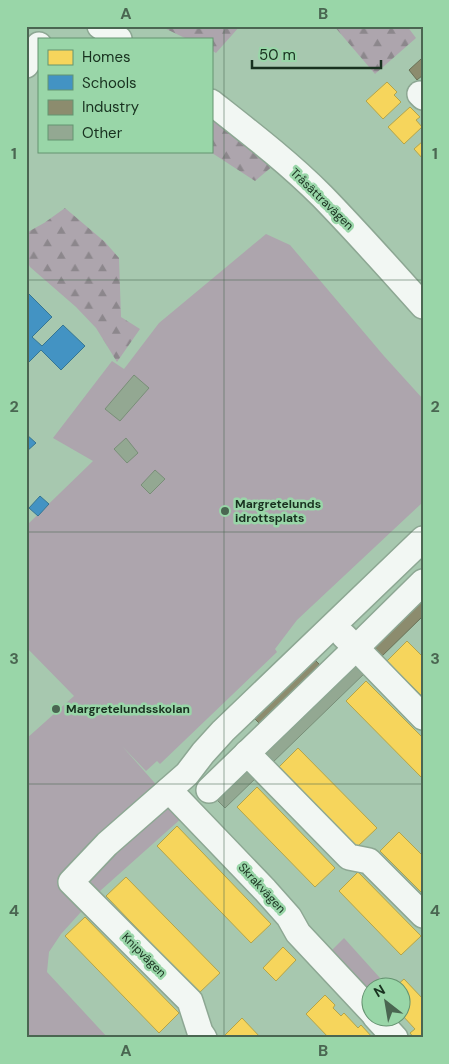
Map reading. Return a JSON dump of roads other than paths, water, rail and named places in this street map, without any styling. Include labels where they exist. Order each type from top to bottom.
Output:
[{"type":"street","points":[[44,38],[51,26]]},
{"type":"street","points":[[100,26],[118,38]]},
{"type":"street","points":[[26,65],[38,47]]},
{"type":"street","name":"Tråsättravägen","points":[[212,103],[260,141],[321,195],[423,306]]},
{"type":"street","points":[[178,782],[223,731],[423,539]]},
{"type":"street","points":[[209,790],[423,582]]},
{"type":"street","points":[[334,625],[423,717]]},
{"type":"street","points":[[246,753],[349,857],[369,861],[423,914]]},
{"type":"street","name":"Knipvägen","points":[[178,782],[106,844],[71,882],[190,1001],[200,1032],[204,1038]]},
{"type":"street","name":"Skrakvägen","points":[[178,782],[289,917],[298,933],[362,1001]]},
{"type":"street","points":[[384,1026],[395,1038]]},
{"type":"place","name":"Margretelunds idrottsplats","points":[[225,511]]},
{"type":"place","name":"Margretelundsskolan","points":[[56,709]]}]
